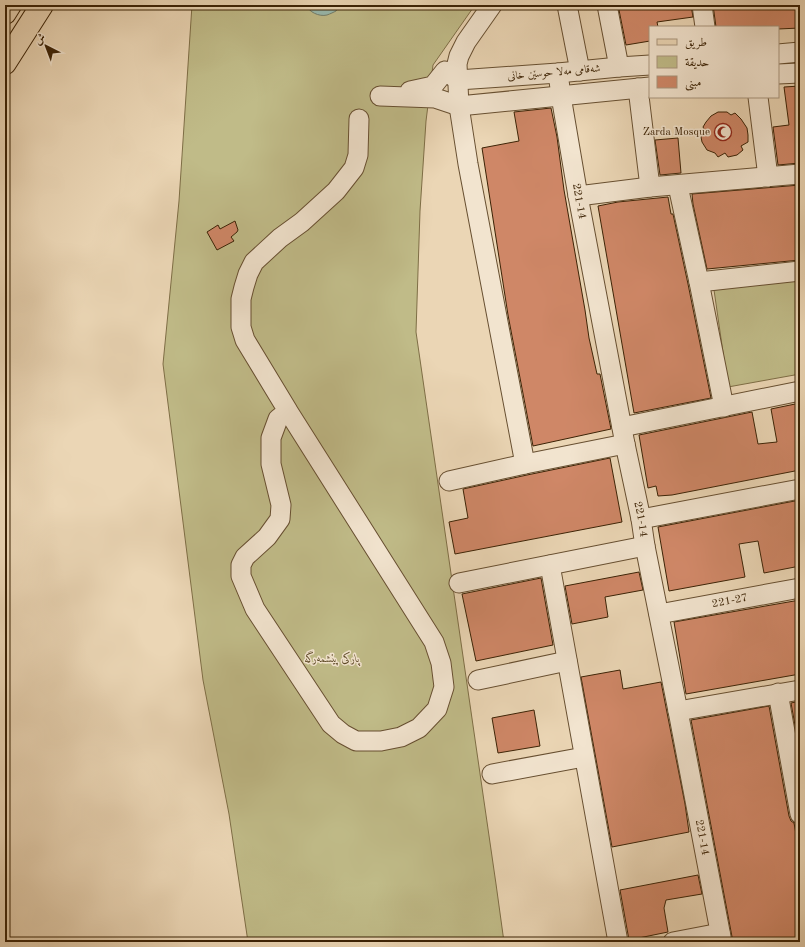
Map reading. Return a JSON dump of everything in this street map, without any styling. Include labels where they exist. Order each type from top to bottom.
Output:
[{"type":"main road","points":[[5,13],[10,5]]},
{"type":"main road","points":[[5,63],[42,5]]},
{"type":"street","points":[[492,5],[466,42],[459,56],[459,106],[525,464]]},
{"type":"street","points":[[566,5],[580,71]]},
{"type":"street","points":[[607,5],[619,67]]},
{"type":"street","points":[[702,5],[705,26]]},
{"type":"street","points":[[779,54],[800,52]]},
{"type":"street","name":"شەقامی مەلا حوسێن خانی","points":[[458,80],[649,65]]},
{"type":"street","points":[[458,80],[445,71],[433,86],[413,91],[380,93],[435,98],[459,106]]},
{"type":"street","name":"221-14","points":[[558,73],[578,196],[721,938]]},
{"type":"street","points":[[779,74],[800,73]]},
{"type":"street","points":[[644,87],[650,187]]},
{"type":"street","name":"شەقامی مەلا حوسێن خانی","points":[[459,106],[644,87]]},
{"type":"street","points":[[758,98],[768,177]]},
{"type":"street","points":[[288,411],[278,419],[271,438],[270,464],[280,505],[280,519],[267,537],[245,557],[241,565],[241,576],[255,608],[331,724],[342,734],[356,741],[382,741],[401,737],[419,728],[437,709],[444,687],[441,663],[434,642],[288,411],[245,340],[241,326],[241,299],[248,274],[254,262],[280,238],[302,222],[336,192],[354,168],[358,155],[359,120]]},
{"type":"street","points":[[578,196],[650,187],[678,186],[800,174]]},
{"type":"street","points":[[678,186],[724,407]]},
{"type":"street","points":[[699,282],[800,271]]},
{"type":"street","points":[[449,481],[525,464],[724,407],[800,391]]},
{"type":"street","points":[[641,519],[800,489]]},
{"type":"street","points":[[459,583],[645,546]]},
{"type":"street","points":[[550,565],[618,942]]},
{"type":"street","name":"221-27","points":[[659,614],[800,588]]},
{"type":"street","points":[[478,680],[567,661]]},
{"type":"street","points":[[678,712],[800,690]]},
{"type":"street","points":[[778,694],[800,814]]},
{"type":"street","points":[[492,774],[584,757]]},
{"type":"street","points":[[673,942],[721,938]]},
{"type":"green space","name":"پارکی پێشمەرگە","points":[[192,5],[475,5],[433,65],[426,121],[420,211],[416,332],[504,942],[248,942],[229,814],[203,680],[163,364],[179,201]]},
{"type":"green space","points":[[800,279],[800,374],[728,387],[714,290]]},
{"type":"water","points":[[306,5],[339,5],[336,11],[328,15],[318,15],[307,8]]},
{"type":"building","points":[[618,5],[691,5],[693,17],[657,22],[658,26],[649,26],[649,41],[626,45]]},
{"type":"building","points":[[713,5],[800,5],[800,28],[779,29],[779,26],[716,26]]},
{"type":"building","points":[[800,86],[800,163],[778,165],[773,127],[789,125],[784,87]]},
{"type":"building","points":[[551,108],[589,338],[597,374],[600,374],[611,429],[533,446],[508,315],[482,148],[519,141],[514,112]]},
{"type":"building","points":[[718,112],[727,112],[731,115],[735,113],[747,128],[748,142],[741,146],[743,150],[737,155],[728,157],[725,153],[718,157],[715,153],[707,150],[702,142],[701,137],[705,131],[703,127],[711,116]]},
{"type":"building","points":[[678,138],[681,173],[660,175],[655,140]]},
{"type":"building","points":[[800,185],[800,260],[707,269],[692,194]]},
{"type":"building","points":[[668,197],[688,284],[711,398],[634,413],[598,206],[618,202]]},
{"type":"building","points":[[235,221],[238,230],[231,237],[234,241],[217,250],[207,232],[218,225],[220,229]]},
{"type":"building","points":[[800,403],[800,470],[672,495],[658,496],[656,486],[648,488],[639,435],[752,412],[758,444],[777,442],[771,409]]},
{"type":"building","points":[[610,458],[622,522],[455,554],[449,522],[468,518],[463,489]]},
{"type":"building","points":[[800,500],[800,566],[764,573],[758,541],[739,544],[745,577],[669,591],[658,527]]},
{"type":"building","points":[[639,572],[643,590],[605,597],[608,617],[572,624],[565,586]]},
{"type":"building","points":[[541,578],[553,645],[476,661],[462,594]]},
{"type":"building","points":[[800,600],[800,674],[686,694],[674,622]]},
{"type":"building","points":[[620,670],[623,689],[661,682],[685,804],[689,832],[612,847],[581,677]]},
{"type":"building","points":[[800,701],[800,753],[791,703]]},
{"type":"building","points":[[769,706],[789,816],[791,821],[794,823],[800,856],[800,942],[733,942],[691,720]]},
{"type":"building","points":[[534,710],[540,746],[498,753],[492,718]]},
{"type":"building","points":[[698,875],[702,894],[666,900],[664,908],[668,932],[629,940],[620,890]]},
{"type":"place","name":"Zarda Mosque","points":[[723,132]]}]
